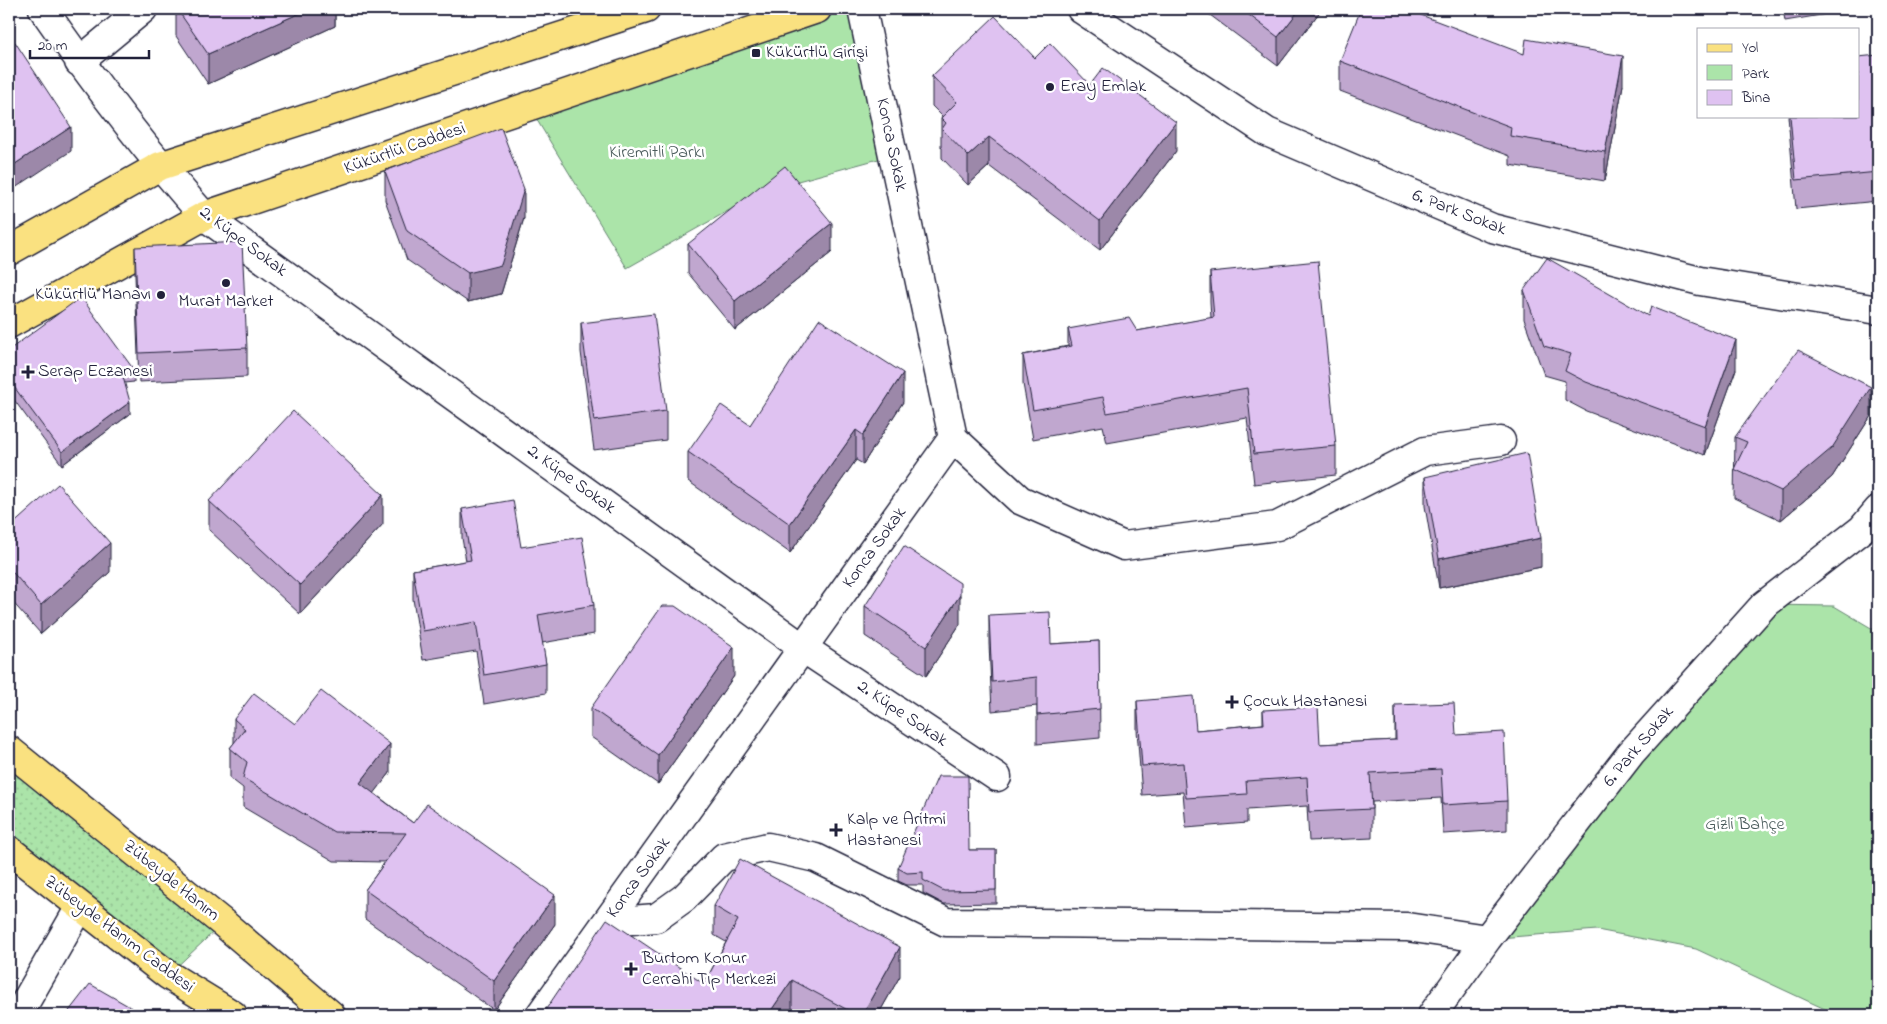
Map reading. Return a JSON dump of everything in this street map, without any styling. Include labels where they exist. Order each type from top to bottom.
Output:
[{"type":"main road","points":[[9,251],[160,166],[646,9]]},
{"type":"main road","name":"Kükürtlü Caddesi","points":[[9,324],[204,216],[817,9]]},
{"type":"main road","name":"Zübeyde Hanım","points":[[9,750],[223,923],[331,1015]]},
{"type":"main road","name":"Zübeyde Hanım Caddesi","points":[[9,850],[168,975],[233,1015]]},
{"type":"street","name":"2. Küpe Sokak","points":[[43,9],[79,62],[160,166],[204,216],[803,648],[996,777]]},
{"type":"street","points":[[79,62],[143,9]]},
{"type":"street","name":"Konca Sokak","points":[[540,1015],[953,438],[862,9]]},
{"type":"street","name":"6. Park Sokak","points":[[1081,9],[1267,132],[1492,228],[1700,281],[1878,310]]},
{"type":"street","points":[[953,438],[1020,500],[1124,546],[1277,526],[1425,451],[1500,441]]},
{"type":"street","name":"6. Park Sokak","points":[[1432,1015],[1487,938],[1631,753],[1764,605],[1873,523]]},
{"type":"street","points":[[607,922],[656,918],[684,898],[724,857],[768,847],[816,858],[946,922],[1407,927],[1487,938]]},
{"type":"street","points":[[18,1015],[80,907]]},
{"type":"green space","name":"Kiremitli Parkı","points":[[817,9],[862,9],[893,155],[765,190],[627,268],[529,107]]},
{"type":"green space","name":"Gizli Bahçe","points":[[1764,605],[1834,606],[1878,632],[1878,1015],[1833,1015],[1827,1010],[1696,949],[1597,930],[1487,939]]},
{"type":"green space","points":[[9,750],[223,923],[168,975],[9,850]]},
{"type":"building","points":[[177,9],[309,9],[208,54]]},
{"type":"building","points":[[1241,9],[1300,9],[1278,37]]},
{"type":"building","points":[[1361,9],[1405,9],[1524,54],[1526,39],[1623,56],[1605,152],[1510,136],[1511,127],[1340,61]]},
{"type":"building","points":[[995,16],[1035,58],[1050,43],[1090,85],[1103,68],[1176,122],[1100,221],[989,137],[968,156],[942,129],[946,123],[941,118],[957,102],[932,76]]},
{"type":"building","points":[[15,42],[71,127],[9,168],[9,46]]},
{"type":"building","points":[[1878,55],[1878,172],[1796,180],[1790,118],[1860,118],[1860,57]]},
{"type":"building","points":[[501,128],[524,189],[501,265],[468,273],[407,231],[385,171]]},
{"type":"building","points":[[785,166],[832,223],[735,301],[688,244]]},
{"type":"building","points":[[242,242],[247,348],[139,353],[135,247]]},
{"type":"building","points":[[1547,258],[1648,316],[1651,307],[1736,340],[1705,426],[1586,382],[1565,371],[1571,354],[1544,346],[1524,290]]},
{"type":"building","points":[[1318,261],[1336,446],[1254,454],[1247,388],[1107,413],[1103,397],[1033,410],[1023,355],[1072,346],[1068,329],[1129,318],[1137,331],[1214,317],[1210,272]]},
{"type":"building","points":[[81,297],[134,370],[121,370],[130,402],[62,452],[9,380],[9,350]]},
{"type":"building","points":[[654,314],[666,411],[594,421],[581,323]]},
{"type":"building","points":[[819,319],[903,373],[863,435],[856,430],[790,524],[688,452],[721,405],[750,425]]},
{"type":"building","points":[[1798,350],[1871,387],[1832,448],[1781,491],[1734,469],[1747,442],[1735,437]]},
{"type":"building","points":[[293,411],[383,495],[300,585],[209,501]]},
{"type":"building","points":[[1527,453],[1541,538],[1439,559],[1425,477]]},
{"type":"building","points":[[58,484],[110,543],[41,605],[9,568],[9,528]]},
{"type":"building","points":[[513,500],[521,547],[582,537],[594,605],[538,615],[546,664],[484,675],[476,622],[423,631],[413,570],[471,560],[462,509]]},
{"type":"building","points":[[904,546],[960,583],[960,595],[926,647],[865,606]]},
{"type":"building","points":[[662,606],[675,606],[734,647],[658,755],[591,708]]},
{"type":"building","points":[[1050,612],[1051,644],[1099,641],[1100,709],[1037,715],[1037,677],[992,682],[989,615]]},
{"type":"building","points":[[321,691],[390,744],[360,783],[413,823],[427,804],[555,895],[494,981],[365,890],[406,833],[334,832],[243,778],[247,762],[230,748],[245,729],[234,719],[254,693],[295,724]]},
{"type":"building","points":[[1193,696],[1196,730],[1264,724],[1263,710],[1318,707],[1320,744],[1396,740],[1395,705],[1454,703],[1456,735],[1504,732],[1507,801],[1443,805],[1441,769],[1370,773],[1372,809],[1309,812],[1307,777],[1246,781],[1247,794],[1186,798],[1183,763],[1142,766],[1137,701]]},
{"type":"building","points":[[938,776],[968,776],[969,850],[996,850],[996,890],[944,891],[923,880],[923,872],[907,873],[898,868]]},
{"type":"building","points":[[740,859],[900,947],[862,1015],[857,1015],[792,980],[768,1015],[542,1015],[607,919],[704,984],[738,920],[714,906]]},
{"type":"building","points":[[90,984],[144,1015],[66,1015]]},
{"type":"place","name":"Kükürtlü Girişi","points":[[756,53]]},
{"type":"place","name":"Eray Emlak","points":[[1050,87]]},
{"type":"place","name":"Murat Market","points":[[226,283]]},
{"type":"place","name":"Kükürtlü Manavı","points":[[161,295]]},
{"type":"place","name":"Serap Eczanesi","points":[[28,372]]},
{"type":"place","name":"Çocuk Hastanesi","points":[[1232,702]]},
{"type":"place","name":"Kalp ve Aritmi Hastanesi","points":[[836,830]]},
{"type":"place","name":"Burtom Konur Cerrahi Tıp Merkezi","points":[[631,969]]}]
